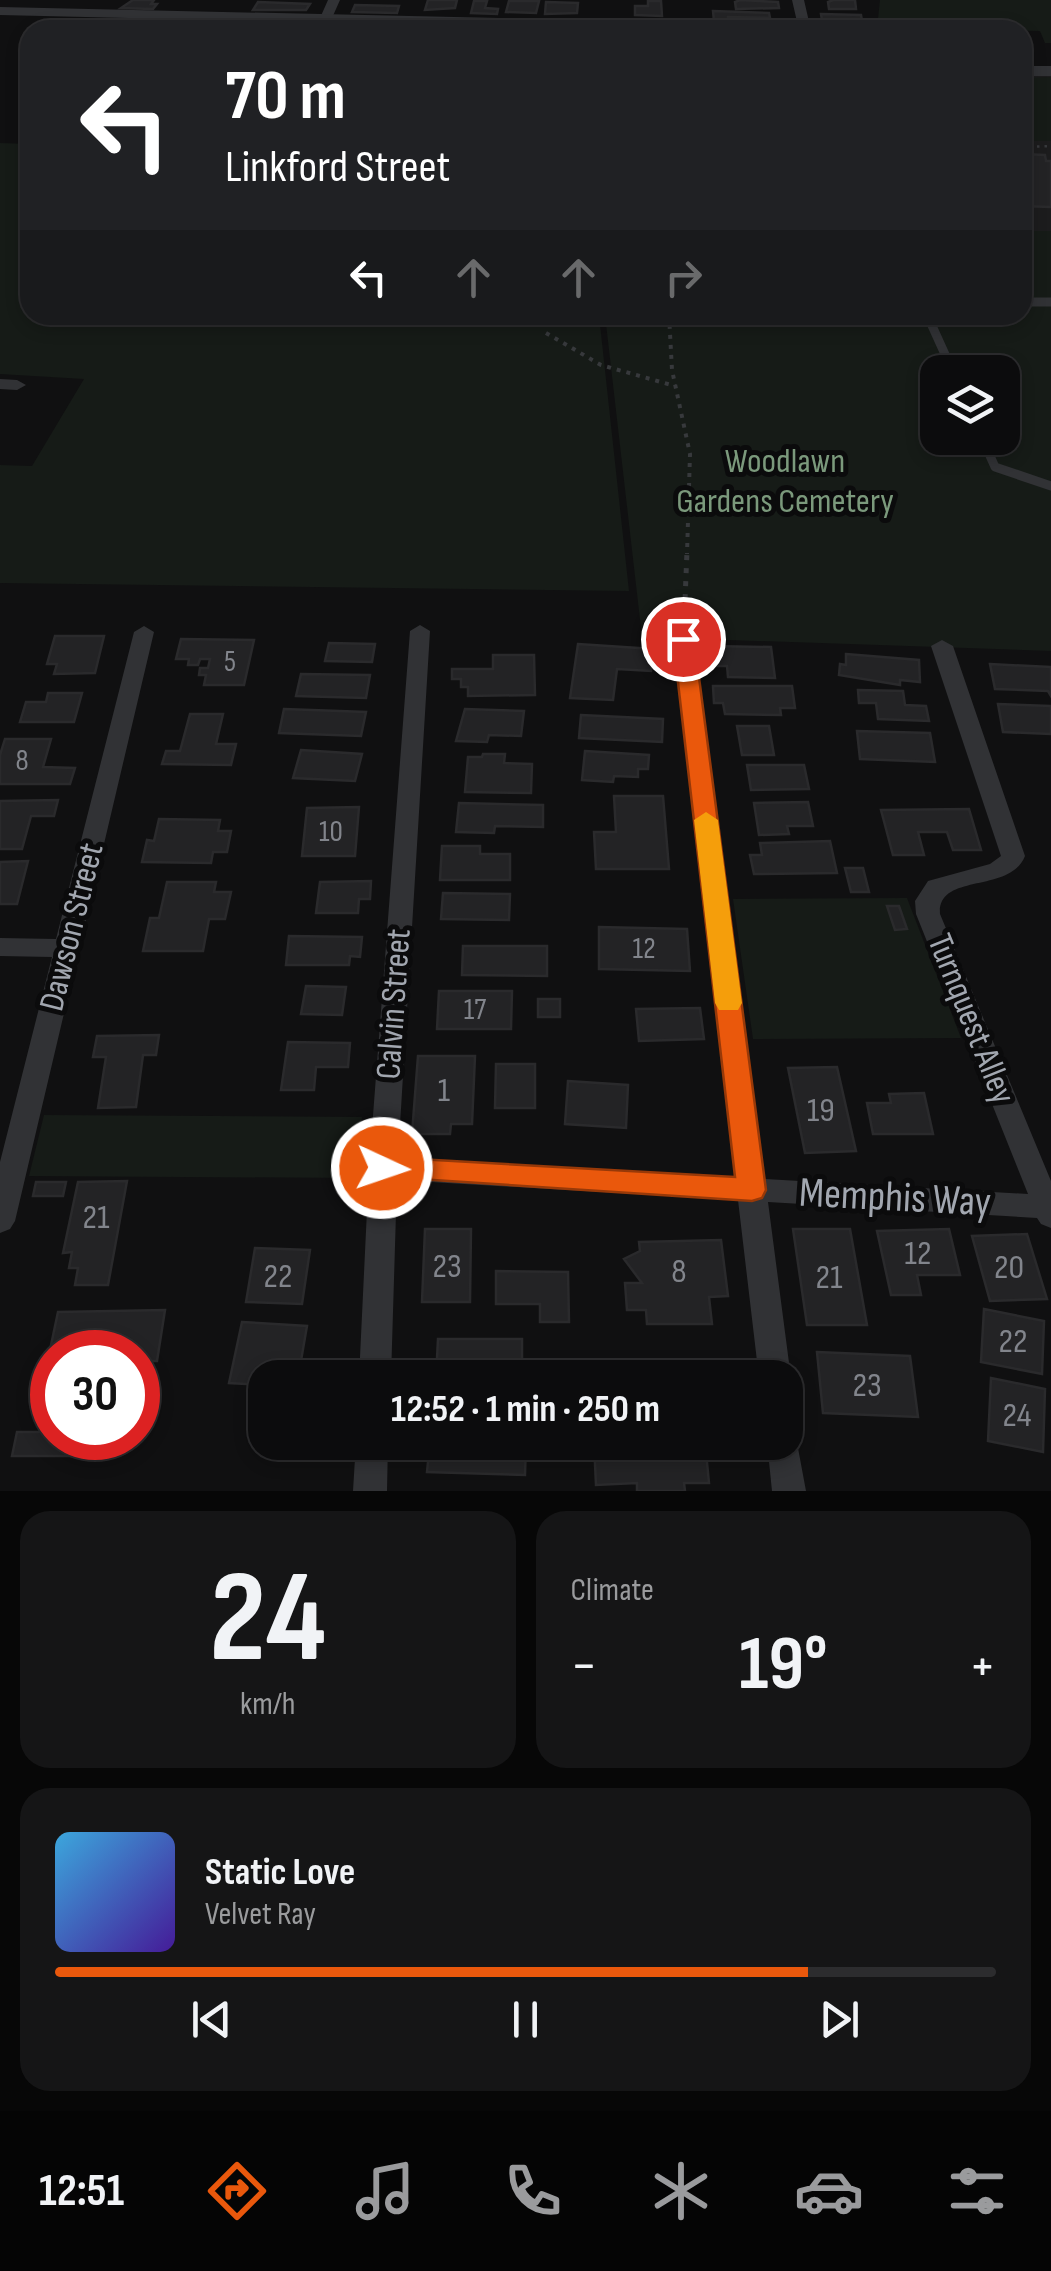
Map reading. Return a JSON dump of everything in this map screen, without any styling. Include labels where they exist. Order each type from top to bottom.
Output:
[{"type":"street","points":[[326,18],[334,0]]},
{"type":"street","points":[[0,11],[394,20]]},
{"type":"street","name":"Calvin Street","points":[[375,1360],[382,1168],[420,631]]},
{"type":"street","name":"Dawson Street","points":[[0,1221],[144,632]]},
{"type":"street","points":[[683,639],[773,1360]]},
{"type":"street","name":"Turnquest Alley","points":[[942,646],[1013,856],[1000,870],[937,887],[927,902],[928,914],[1049,1212]]},
{"type":"street","points":[[0,947],[67,948]]},
{"type":"street","name":"Memphis Way","points":[[382,1168],[1049,1212]]},
{"type":"street","points":[[370,1491],[371,1460]]},
{"type":"street","points":[[785,1460],[789,1491]]},
{"type":"lane","points":[[932,325],[945,355]]},
{"type":"lane","points":[[990,455],[995,467],[1051,486]]},
{"type":"path","points":[[670,325],[675,386],[690,454],[683,639]]},
{"type":"path","points":[[546,333],[601,365],[675,386]]},
{"type":"shaded area","points":[[1032,74],[1051,74],[1051,231],[1032,231]]},
{"type":"green space","points":[[880,0],[1051,0],[1051,43],[1045,43],[1040,31],[1032,31],[1032,20],[878,20]]},
{"type":"green space","points":[[1051,77],[1051,141],[1032,141],[1032,78]]},
{"type":"green space","points":[[0,143],[20,144],[20,325],[600,325],[629,591],[0,583],[0,465],[32,466],[84,379],[0,374]]},
{"type":"green space","name":"Woodlawn Gardens Cemetery","points":[[1032,231],[1051,231],[1051,651],[642,637],[606,325],[1032,325]]},
{"type":"green space","points":[[907,898],[961,1038],[753,1039],[733,899]]},
{"type":"green space","points":[[44,1115],[362,1117],[357,1178],[29,1176]]},
{"type":"building","points":[[133,0],[154,0],[151,4],[157,4],[153,9],[121,8]]},
{"type":"building","points":[[428,0],[457,0],[455,8],[425,10]]},
{"type":"building","points":[[855,0],[856,9],[829,9],[828,2]]},
{"type":"building","points":[[474,1],[487,1],[485,8],[498,9],[497,14],[471,13]]},
{"type":"building","points":[[509,1],[539,1],[536,13],[506,12]]},
{"type":"building","points":[[648,1],[661,1],[662,16],[635,15],[635,6],[648,6]]},
{"type":"building","points":[[258,2],[310,4],[306,10],[253,10]]},
{"type":"building","points":[[546,2],[578,3],[577,13],[545,14]]},
{"type":"building","points":[[735,2],[778,2],[779,8],[736,9]]},
{"type":"building","points":[[355,5],[399,6],[397,13],[352,12]]},
{"type":"building","points":[[713,11],[769,13],[770,18],[728,17],[714,20]]},
{"type":"building","points":[[821,14],[861,15],[862,20],[822,20]]},
{"type":"building","points":[[1032,154],[1045,155],[1046,161],[1051,161],[1051,207],[1032,206]]},
{"type":"building","points":[[55,636],[104,636],[95,673],[54,674],[57,664],[47,664]]},
{"type":"building","points":[[181,639],[254,640],[244,685],[204,685],[206,675],[199,675],[200,668],[208,668],[210,659],[188,665],[189,659],[176,659]]},
{"type":"building","points":[[329,643],[375,644],[372,662],[325,661]]},
{"type":"building","points":[[578,644],[653,649],[651,671],[617,669],[613,700],[570,698]]},
{"type":"building","points":[[710,646],[771,647],[775,678],[728,677],[727,666],[712,666]]},
{"type":"building","points":[[846,654],[919,660],[920,682],[900,680],[900,685],[839,675],[840,664],[846,665]]},
{"type":"building","points":[[493,655],[534,655],[535,695],[468,696],[468,687],[461,687],[461,679],[452,679],[452,669],[493,669]]},
{"type":"building","points":[[990,664],[1051,667],[1051,696],[1048,691],[995,689]]},
{"type":"building","points":[[301,674],[370,675],[366,698],[296,696]]},
{"type":"building","points":[[713,686],[792,686],[795,708],[780,708],[781,715],[725,714],[723,703],[714,703]]},
{"type":"building","points":[[858,690],[903,691],[905,705],[926,706],[929,721],[878,719],[876,703],[859,703]]},
{"type":"building","points":[[48,693],[82,693],[74,722],[20,722],[26,702],[46,702]]},
{"type":"building","points":[[998,704],[1051,706],[1051,734],[1003,732]]},
{"type":"building","points":[[284,709],[366,712],[361,736],[279,733]]},
{"type":"building","points":[[465,709],[524,711],[521,736],[489,735],[487,742],[456,741]]},
{"type":"building","points":[[190,714],[223,714],[216,744],[236,744],[231,765],[162,764],[166,751],[180,751]]},
{"type":"building","points":[[581,715],[663,719],[662,742],[579,738]]},
{"type":"building","points":[[737,726],[769,726],[774,755],[742,755]]},
{"type":"building","points":[[857,731],[930,733],[935,762],[860,759]]},
{"type":"building","points":[[5,739],[51,739],[43,767],[75,768],[70,784],[0,784],[0,755]]},
{"type":"building","points":[[301,750],[362,754],[355,781],[293,778]]},
{"type":"building","points":[[585,751],[649,755],[648,769],[638,769],[638,777],[614,776],[613,782],[582,780]]},
{"type":"building","points":[[505,754],[504,763],[532,764],[531,793],[465,792],[468,757]]},
{"type":"building","points":[[747,765],[804,765],[809,789],[751,790]]},
{"type":"building","points":[[614,796],[663,796],[669,869],[596,869],[594,832],[616,832]]},
{"type":"building","points":[[58,800],[54,816],[31,816],[22,849],[0,849],[0,801]]},
{"type":"building","points":[[808,802],[813,826],[787,826],[789,834],[759,835],[754,803]]},
{"type":"building","points":[[459,803],[543,805],[543,827],[495,826],[494,833],[456,832]]},
{"type":"building","points":[[359,807],[355,856],[302,856],[307,808]]},
{"type":"building","points":[[969,809],[981,850],[953,850],[947,832],[918,832],[924,855],[893,855],[881,810]]},
{"type":"building","points":[[159,819],[220,820],[218,831],[231,831],[227,852],[213,852],[211,863],[142,862],[147,840],[154,841]]},
{"type":"building","points":[[830,841],[837,873],[754,874],[750,855],[762,855],[760,843]]},
{"type":"building","points":[[442,846],[480,846],[480,854],[510,854],[510,880],[440,880]]},
{"type":"building","points":[[28,861],[17,904],[0,904],[0,862]]},
{"type":"building","points":[[845,868],[863,868],[869,892],[851,892]]},
{"type":"building","points":[[371,881],[370,899],[359,899],[358,913],[316,913],[320,882]]},
{"type":"building","points":[[167,882],[216,882],[214,892],[231,892],[225,919],[209,919],[203,951],[143,951],[150,918],[159,918]]},
{"type":"building","points":[[443,893],[510,894],[509,920],[441,919]]},
{"type":"building","points":[[887,906],[899,906],[907,929],[895,930]]},
{"type":"building","points":[[599,927],[687,929],[690,971],[599,969]]},
{"type":"building","points":[[289,936],[362,937],[360,957],[350,956],[349,965],[286,965]]},
{"type":"building","points":[[463,946],[547,946],[547,976],[462,975]]},
{"type":"building","points":[[306,986],[346,987],[342,1015],[301,1014]]},
{"type":"building","points":[[439,991],[512,991],[511,1029],[437,1029]]},
{"type":"building","points":[[538,999],[560,999],[560,1017],[538,1017]]},
{"type":"building","points":[[700,1008],[704,1039],[639,1041],[636,1009]]},
{"type":"building","points":[[159,1035],[156,1055],[143,1055],[136,1107],[98,1108],[106,1057],[93,1057],[97,1036]]},
{"type":"building","points":[[288,1042],[350,1043],[348,1067],[316,1067],[314,1090],[281,1090]]},
{"type":"building","points":[[418,1056],[475,1056],[472,1124],[451,1124],[450,1134],[412,1134]]},
{"type":"building","points":[[496,1064],[535,1064],[535,1108],[495,1108]]},
{"type":"building","points":[[837,1067],[856,1151],[805,1153],[788,1068]]},
{"type":"building","points":[[568,1081],[628,1085],[626,1128],[565,1124]]},
{"type":"building","points":[[924,1093],[933,1134],[873,1134],[867,1103],[891,1103],[889,1094]]},
{"type":"building","points":[[127,1181],[108,1285],[75,1285],[78,1268],[69,1268],[72,1252],[63,1253],[78,1182]]},
{"type":"building","points":[[36,1182],[66,1182],[63,1196],[33,1196]]},
{"type":"building","points":[[425,1229],[471,1229],[470,1302],[422,1302]]},
{"type":"building","points":[[793,1229],[850,1229],[867,1325],[807,1325]]},
{"type":"building","points":[[949,1229],[960,1275],[917,1275],[921,1295],[891,1295],[877,1231]]},
{"type":"building","points":[[1027,1234],[1047,1299],[990,1301],[972,1236]]},
{"type":"building","points":[[721,1240],[728,1296],[709,1297],[712,1324],[647,1324],[646,1310],[627,1310],[625,1283],[642,1283],[624,1259],[640,1251],[639,1242]]},
{"type":"building","points":[[255,1248],[310,1250],[302,1304],[246,1302]]},
{"type":"building","points":[[496,1271],[568,1272],[569,1322],[540,1322],[540,1304],[496,1304]]},
{"type":"building","points":[[984,1309],[1044,1321],[1042,1374],[981,1362]]},
{"type":"building","points":[[165,1310],[160,1342],[160,1330],[54,1330],[58,1312]]},
{"type":"building","points":[[242,1322],[307,1326],[301,1360],[248,1360],[248,1384],[229,1383]]},
{"type":"building","points":[[438,1339],[522,1339],[522,1360],[437,1360]]},
{"type":"building","points":[[817,1352],[910,1356],[918,1417],[823,1413]]},
{"type":"building","points":[[991,1378],[1045,1389],[1043,1452],[988,1441]]},
{"type":"building","points":[[17,1432],[30,1432],[30,1456],[12,1456]]},
{"type":"building","points":[[428,1460],[525,1460],[525,1475],[427,1472]]},
{"type":"building","points":[[595,1460],[707,1460],[709,1483],[684,1483],[685,1491],[637,1491],[637,1483],[596,1485]]},
{"type":"slow traffic","points":[[706,820],[728,1003]]},
{"type":"route","points":[[382,1168],[752,1190],[683,639]]}]
